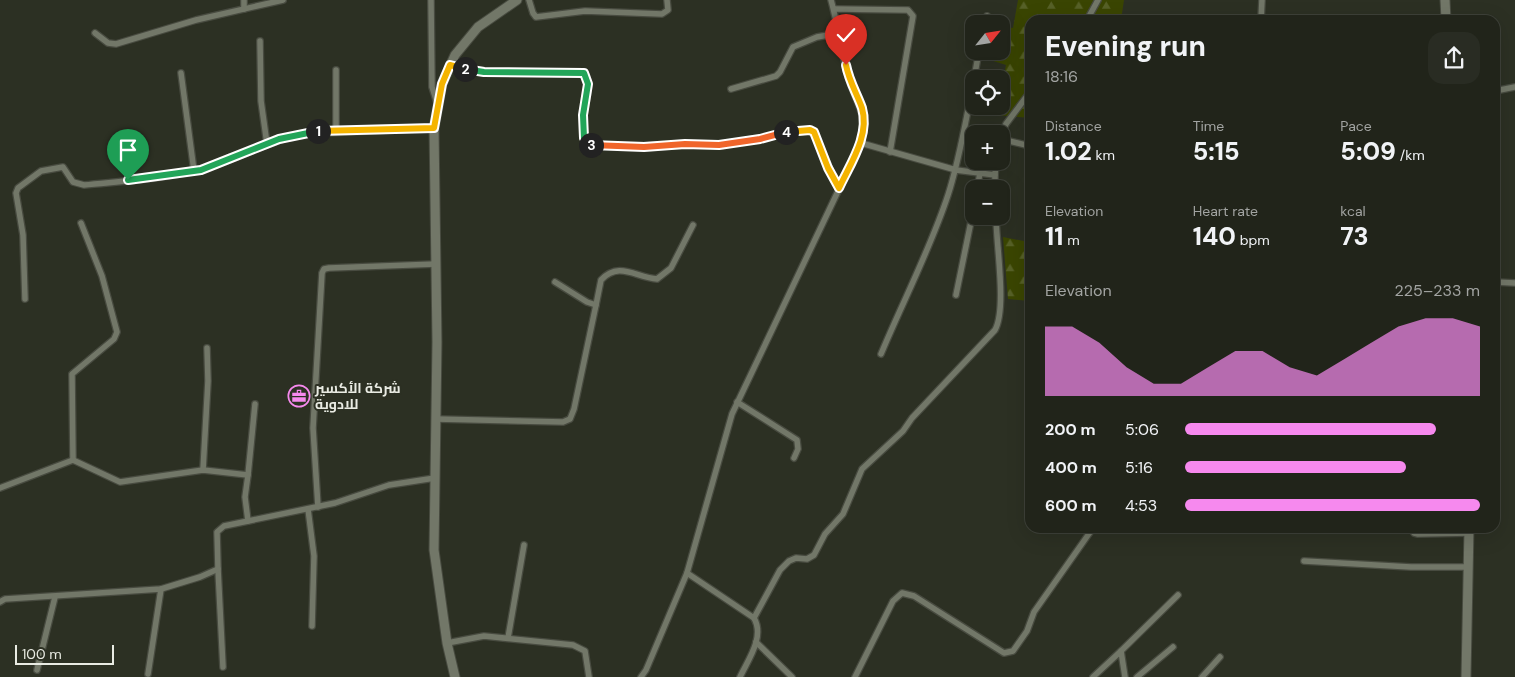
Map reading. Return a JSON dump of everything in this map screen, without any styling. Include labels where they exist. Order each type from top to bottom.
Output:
[{"type":"main road","points":[[455,677],[447,643],[434,550],[436,264],[434,128],[442,84],[450,65],[478,27],[517,0]]},
{"type":"main road","points":[[1445,0],[1446,15]]},
{"type":"main road","points":[[1466,677],[1469,533]]},
{"type":"street","points":[[244,0],[244,9]]},
{"type":"street","points":[[95,33],[108,44],[116,44],[283,0]]},
{"type":"street","points":[[431,0],[432,88],[438,106]]},
{"type":"street","points":[[529,0],[536,17],[585,11],[662,14],[668,10],[667,0]]},
{"type":"street","points":[[641,677],[646,670],[687,573],[717,463],[737,402],[861,143],[863,134],[862,111],[848,76],[840,33],[831,0]]},
{"type":"street","points":[[1090,15],[1098,0]]},
{"type":"street","points":[[1261,15],[1262,0]]},
{"type":"street","points":[[834,9],[908,10],[913,16],[890,152]]},
{"type":"street","points":[[732,89],[776,76],[780,72],[792,47],[817,37],[840,33]]},
{"type":"street","points":[[260,41],[261,101],[267,144]]},
{"type":"street","points":[[450,65],[484,72],[584,73],[588,84],[583,115],[584,138],[590,144],[598,146],[719,145],[810,130],[817,136],[828,168],[839,188]]},
{"type":"street","points":[[336,70],[336,131]]},
{"type":"street","points":[[181,73],[194,171]]},
{"type":"street","points":[[1500,90],[1515,87]]},
{"type":"street","points":[[1006,125],[1025,99]]},
{"type":"street","points":[[881,354],[935,233],[956,170],[967,115]]},
{"type":"street","points":[[24,299],[23,235],[16,193],[22,184],[41,171],[59,166],[63,167],[73,182],[84,185],[194,171],[218,165],[267,144],[300,134],[434,128]]},
{"type":"street","points":[[1010,141],[1025,145]]},
{"type":"street","points":[[861,143],[956,170],[995,175]]},
{"type":"street","points":[[995,170],[995,180]]},
{"type":"street","points":[[979,180],[980,173]]},
{"type":"street","points":[[73,460],[72,374],[114,339],[117,332],[102,276],[81,222]]},
{"type":"street","points":[[436,419],[568,420],[574,409],[601,280],[614,270],[621,269],[657,279],[668,272],[693,225]]},
{"type":"street","points":[[956,296],[970,225]]},
{"type":"street","points":[[754,618],[784,565],[796,558],[807,559],[814,555],[825,534],[843,514],[862,469],[903,431],[917,412],[995,330],[1000,320],[1001,304],[997,225]]},
{"type":"street","points":[[318,507],[313,428],[322,274],[324,269],[436,264]]},
{"type":"street","points":[[555,282],[582,299],[596,305]]},
{"type":"street","points":[[1500,282],[1515,283]]},
{"type":"street","points":[[203,470],[208,381],[207,348]]},
{"type":"street","points":[[737,402],[797,440],[798,449],[794,458]]},
{"type":"street","points":[[248,521],[245,497],[255,404]]},
{"type":"street","points":[[0,488],[73,460],[120,482],[203,470],[248,475]]},
{"type":"street","points":[[223,667],[217,532],[224,526],[318,507],[389,485],[435,478]]},
{"type":"street","points":[[308,509],[314,556],[312,626]]},
{"type":"street","points":[[855,677],[893,601],[902,593],[914,596],[1004,653],[1013,651],[1027,631],[1034,612],[1089,533]]},
{"type":"street","points":[[1414,533],[1431,533]]},
{"type":"street","points":[[508,638],[524,545]]},
{"type":"street","points":[[1304,561],[1468,568]]},
{"type":"street","points":[[0,602],[5,599],[161,589],[184,583],[218,568]]},
{"type":"street","points":[[687,573],[754,618],[759,632],[740,677]]},
{"type":"street","points":[[148,674],[161,589]]},
{"type":"street","points":[[1093,677],[1178,594]]},
{"type":"street","points":[[37,670],[55,596]]},
{"type":"street","points":[[447,643],[484,636],[547,640],[582,648],[586,656],[589,677]]},
{"type":"street","points":[[756,642],[792,677]]},
{"type":"street","points":[[1136,677],[1173,648]]},
{"type":"street","points":[[1121,651],[1125,677]]},
{"type":"street","points":[[1202,677],[1220,657]]},
{"type":"green space","points":[[1018,0],[1124,0],[1122,15],[1025,15],[1025,118],[996,115],[1010,115],[1010,70],[1005,70],[1006,65],[990,60],[1010,60],[1010,28],[1013,28]]},
{"type":"green space","points":[[1003,237],[1025,241],[1025,301],[1008,299]]},
{"type":"place","name":"شركة الأكسير للادوية","points":[[299,396]]},
{"type":"route","points":[[128,180],[201,170],[218,165],[279,139],[300,134],[434,128],[442,84],[450,65],[484,72],[514,70],[579,71],[584,73],[588,78],[583,115],[584,138],[586,142],[598,146],[719,145],[760,139],[780,133],[810,130],[817,136],[828,168],[839,188],[861,143],[864,122],[846,65]]}]
